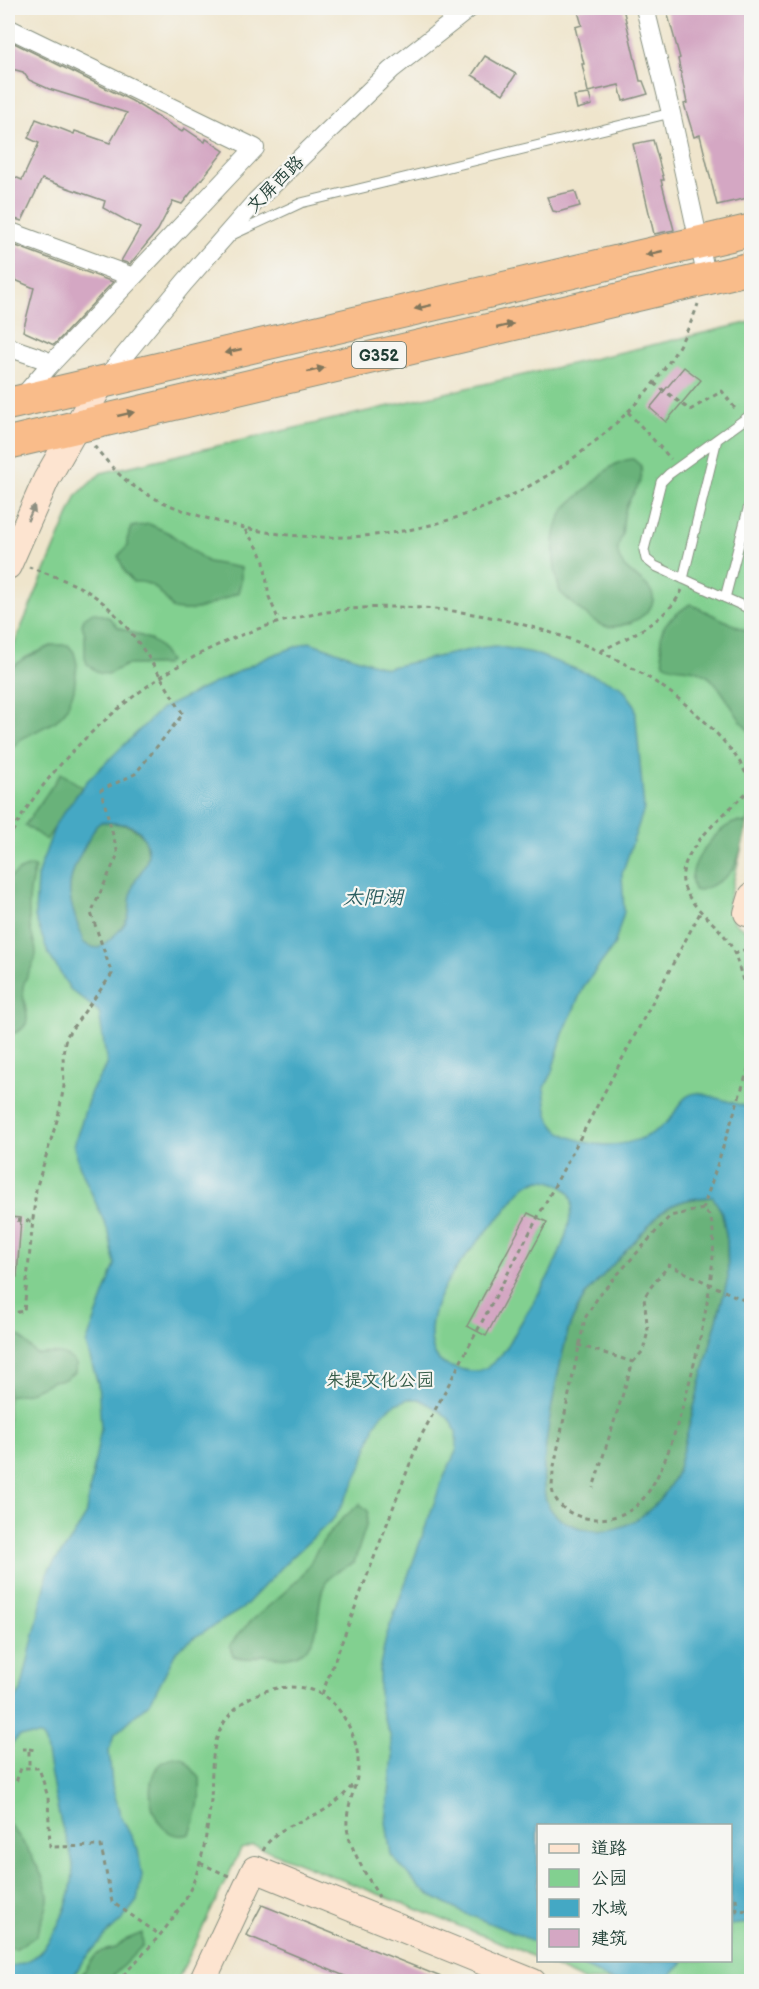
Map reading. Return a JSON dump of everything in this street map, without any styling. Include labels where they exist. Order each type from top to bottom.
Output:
[{"type":"highway","name":"G352","points":[[12,409],[102,382],[752,230]]},
{"type":"highway","name":"G352","points":[[8,443],[752,268]]},
{"type":"street","name":"文屏西路","points":[[102,382],[256,201],[391,70],[470,8]]},
{"type":"street","points":[[645,8],[671,113],[707,279]]},
{"type":"street","points":[[8,28],[255,148],[49,366],[12,409]]},
{"type":"street","points":[[8,231],[133,276]]},
{"type":"street","points":[[8,347],[43,359],[49,366]]},
{"type":"street","points":[[9,563],[46,480],[102,382]]},
{"type":"street","points":[[752,896],[747,913],[752,914]]},
{"type":"street","points":[[202,1982],[251,1877],[397,1927],[532,1982]]},
{"type":"lane","points":[[224,239],[301,203],[671,113]]},
{"type":"lane","points":[[748,417],[678,467],[661,482],[644,550],[646,559],[655,566],[752,610]]},
{"type":"lane","points":[[685,580],[717,440]]},
{"type":"lane","points":[[725,598],[752,494]]},
{"type":"path","points":[[77,426],[112,467],[135,487],[177,507],[219,522],[302,538],[344,539],[424,528],[462,517],[499,502],[567,464],[597,440],[628,412],[674,356],[692,321],[707,279]]},
{"type":"path","points":[[654,383],[690,410],[722,391],[748,417]]},
{"type":"path","points":[[628,412],[678,467]]},
{"type":"path","points":[[244,528],[260,551],[264,562],[269,597],[279,621]]},
{"type":"path","points":[[8,1314],[24,1311],[36,1189],[58,1117],[64,1086],[63,1053],[66,1037],[112,974],[91,913],[118,854],[102,790],[135,774],[183,714],[161,677],[126,627],[107,606],[91,594],[69,583],[9,563]]},
{"type":"path","points":[[601,651],[658,618],[679,597],[685,580]]},
{"type":"path","points":[[8,840],[42,788],[79,745],[121,707],[161,677],[212,647],[279,621],[342,610],[428,608],[479,615],[555,634],[601,651],[674,695],[696,712],[719,735],[738,760],[752,787],[699,842],[686,859],[681,876],[685,890],[726,938],[752,1002]]},
{"type":"path","points":[[322,1694],[420,1437],[701,910]]},
{"type":"path","points":[[734,954],[752,950]]},
{"type":"path","points":[[703,1209],[752,1057]]},
{"type":"path","points":[[703,1209],[709,1215],[712,1226],[710,1283],[706,1315],[686,1394],[664,1463],[651,1487],[636,1506],[614,1518],[594,1520],[574,1514],[559,1504],[552,1492],[553,1471],[585,1318],[600,1294],[669,1216],[703,1209]]},
{"type":"path","points":[[8,1220],[33,1221]]},
{"type":"path","points":[[593,1488],[633,1362],[643,1351],[648,1331],[644,1298],[669,1265],[752,1304]]},
{"type":"path","points":[[578,1345],[633,1362]]},
{"type":"path","points":[[117,1982],[160,1935],[185,1899],[200,1863],[211,1801],[214,1749],[223,1723],[239,1704],[260,1692],[271,1689],[304,1688],[322,1694],[339,1708],[352,1733],[358,1754],[356,1780],[348,1811],[348,1834],[370,1882],[397,1927]]},
{"type":"path","points":[[22,1749],[36,1750]]},
{"type":"path","points":[[28,1749],[29,1768]]},
{"type":"path","points":[[8,1781],[16,1782],[21,1768],[39,1768],[48,1797],[50,1847],[100,1846],[112,1902],[160,1935]]},
{"type":"path","points":[[200,1863],[251,1877],[267,1842],[276,1834],[338,1801],[356,1780]]},
{"type":"path","points":[[736,1898],[737,1911],[752,1910]]},
{"type":"path","points":[[744,1982],[752,1973]]},
{"type":"green space","name":"朱提文化公园","points":[[751,322],[752,805],[728,904],[734,922],[752,934],[751,1981],[584,1981],[543,1962],[732,1962],[732,1824],[537,1824],[537,1959],[254,1845],[241,1849],[177,1981],[8,1981],[8,659],[77,495],[101,473]]},
{"type":"green space","points":[[633,459],[641,466],[641,479],[625,511],[618,553],[623,565],[647,586],[653,599],[646,613],[638,619],[620,626],[604,626],[587,616],[560,592],[554,561],[554,539],[559,519],[570,503],[610,468],[620,462]]},
{"type":"green space","points":[[149,524],[169,533],[208,562],[241,568],[238,593],[199,609],[173,609],[157,589],[147,583],[133,582],[125,572],[118,556],[127,547],[131,527]]},
{"type":"green space","points":[[690,604],[751,633],[751,730],[742,724],[720,690],[707,676],[696,670],[673,667],[664,663],[661,634],[667,622]]},
{"type":"green space","points":[[93,612],[110,618],[118,627],[149,639],[158,645],[169,661],[165,665],[126,665],[108,674],[99,673],[87,664],[85,657],[85,634],[82,625],[84,618]]},
{"type":"green space","points":[[53,645],[68,645],[74,652],[77,664],[74,690],[66,710],[56,721],[21,739],[8,753],[8,670],[25,658]]},
{"type":"green space","points":[[61,773],[82,787],[46,840],[25,825]]},
{"type":"green space","points":[[101,822],[126,825],[136,830],[145,840],[148,854],[145,866],[134,884],[127,919],[117,933],[99,948],[89,947],[83,942],[72,908],[70,887],[78,860],[96,826]]},
{"type":"green space","points":[[737,822],[747,823],[738,858],[729,874],[712,886],[698,891],[694,890],[692,876],[702,852],[723,829]]},
{"type":"green space","points":[[35,867],[29,896],[29,918],[36,957],[23,987],[27,1022],[18,1032],[8,1035],[8,879],[20,870]]},
{"type":"green space","points":[[713,1197],[722,1213],[727,1240],[728,1278],[677,1472],[659,1500],[635,1521],[605,1530],[589,1530],[572,1525],[558,1517],[548,1505],[544,1491],[544,1471],[554,1393],[572,1321],[586,1294],[660,1213],[685,1200]]},
{"type":"green space","points":[[8,1331],[21,1337],[36,1354],[58,1354],[68,1357],[76,1364],[75,1372],[65,1379],[53,1381],[28,1393],[8,1396]]},
{"type":"green space","points":[[360,1504],[368,1511],[366,1526],[354,1563],[332,1575],[324,1587],[320,1598],[318,1623],[310,1644],[302,1652],[285,1658],[264,1655],[247,1659],[233,1656],[230,1645],[238,1635],[296,1581],[328,1536],[343,1518]]},
{"type":"green space","points":[[174,1757],[184,1759],[200,1778],[198,1806],[190,1834],[178,1835],[168,1831],[154,1813],[151,1801],[150,1788],[158,1766]]},
{"type":"green space","points":[[8,1823],[33,1859],[44,1881],[48,1899],[36,1936],[15,1949],[8,1946]]},
{"type":"green space","points":[[142,1933],[143,1945],[108,1981],[77,1981],[95,1956],[102,1951],[116,1948],[125,1940]]},
{"type":"water","name":"太阳湖","points":[[309,642],[386,668],[496,646],[533,653],[621,686],[635,705],[644,809],[622,874],[624,912],[614,946],[584,986],[563,1034],[550,1078],[544,1088],[549,1117],[556,1129],[593,1144],[628,1143],[649,1135],[668,1121],[684,1099],[694,1093],[751,1108],[751,1923],[732,1925],[732,1824],[537,1824],[537,1943],[457,1910],[433,1897],[420,1888],[391,1855],[386,1822],[393,1756],[390,1735],[381,1711],[379,1670],[386,1637],[442,1481],[457,1449],[456,1433],[452,1422],[439,1410],[419,1399],[408,1399],[382,1414],[375,1425],[362,1465],[335,1517],[242,1609],[193,1638],[176,1652],[151,1701],[114,1735],[109,1750],[112,1785],[120,1814],[138,1850],[142,1876],[137,1901],[82,1962],[71,1981],[8,1981],[8,1968],[33,1958],[47,1943],[64,1913],[71,1890],[72,1856],[54,1793],[45,1742],[41,1736],[20,1736],[12,1743],[8,1754],[8,1710],[21,1691],[49,1569],[85,1517],[101,1428],[98,1384],[86,1344],[115,1265],[109,1233],[79,1165],[74,1145],[91,1091],[107,1065],[99,1012],[70,989],[48,953],[35,917],[37,876],[56,823],[87,781],[161,709],[270,656]],"holes":[[[101,822],[134,827],[142,835],[147,846],[148,858],[135,881],[129,914],[124,924],[99,948],[90,947],[83,942],[72,908],[71,878],[96,826]],[[540,1180],[560,1185],[568,1192],[572,1201],[565,1236],[550,1274],[508,1345],[495,1361],[477,1371],[450,1367],[439,1361],[432,1345],[431,1326],[435,1308],[443,1290],[465,1256],[521,1191],[527,1185]],[[713,1197],[722,1213],[727,1240],[728,1278],[677,1472],[659,1500],[635,1521],[605,1530],[589,1530],[572,1525],[553,1512],[548,1505],[544,1491],[549,1420],[564,1347],[572,1321],[586,1294],[660,1213],[679,1202]]]},
{"type":"water","points":[[575,1962],[683,1962],[668,1978],[660,1982],[612,1981]]},
{"type":"building","points":[[577,8],[623,8],[640,81],[643,81],[648,94],[623,101],[619,85],[588,92],[575,27],[582,25]]},
{"type":"building","points":[[666,8],[750,8],[752,15],[752,197],[717,205],[700,135],[694,137],[684,104],[687,103],[678,59],[680,58]]},
{"type":"building","points":[[8,40],[132,101],[182,132],[184,128],[205,142],[206,139],[224,151],[182,204],[173,201],[158,230],[130,264],[121,261],[140,228],[103,208],[105,201],[42,179],[22,221],[8,217],[8,174],[22,180],[39,143],[28,138],[36,119],[74,134],[75,131],[110,143],[127,113],[49,89],[29,80],[23,72],[8,68]]},
{"type":"building","points":[[485,56],[516,74],[503,94],[472,75]]},
{"type":"building","points":[[589,94],[592,105],[577,109],[574,96]]},
{"type":"building","points":[[653,140],[674,230],[654,234],[633,144]]},
{"type":"building","points":[[575,191],[580,206],[558,212],[553,211],[547,197]]},
{"type":"building","points":[[8,243],[113,282],[54,345],[23,331],[34,288],[8,277]]},
{"type":"building","points":[[684,367],[701,380],[666,422],[650,408]]},
{"type":"building","points":[[528,1213],[547,1222],[486,1336],[467,1326]]},
{"type":"building","points":[[8,1217],[21,1218],[17,1277],[8,1276]]},
{"type":"building","points":[[262,1905],[451,1981],[359,1982],[246,1935]]}]
